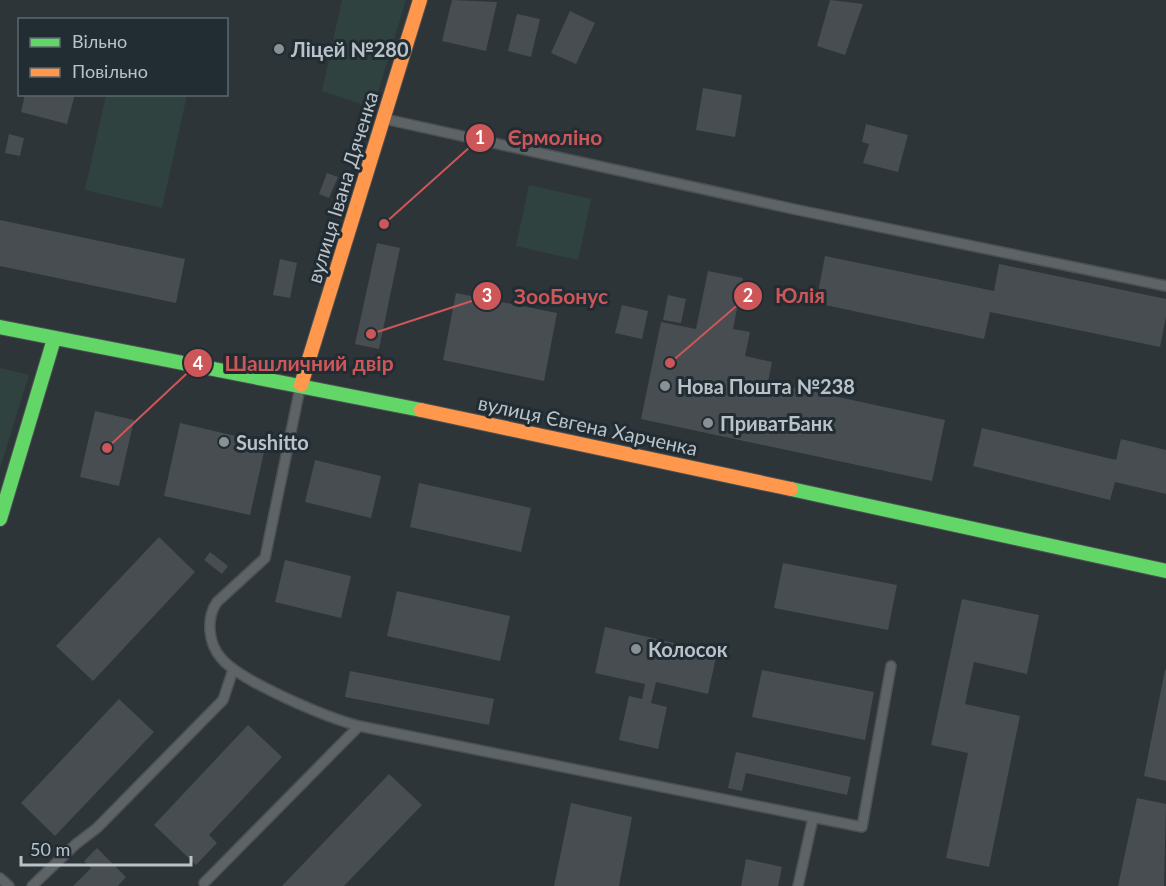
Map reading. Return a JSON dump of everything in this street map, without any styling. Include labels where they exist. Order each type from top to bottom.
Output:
[{"type":"main road","name":"вулиця Івана Дяченка","points":[[301,385],[420,0]]},
{"type":"main road","name":"вулиця Євгена Харченка","points":[[0,327],[551,436],[1166,572]]},
{"type":"main road","points":[[0,519],[54,339]]},
{"type":"lane","points":[[383,119],[798,210],[1166,286]]},
{"type":"lane","points":[[301,385],[265,558],[212,610],[209,623],[212,642],[220,657],[233,670],[325,717],[359,726],[861,827],[891,666]]},
{"type":"lane","points":[[32,886],[76,844],[97,828],[224,700],[233,670]]},
{"type":"lane","points":[[204,883],[359,726]]},
{"type":"lane","points":[[798,886],[813,818]]},
{"type":"lane","points":[[0,878],[9,886]]},
{"type":"green space","points":[[342,0],[406,0],[373,108],[322,91]]},
{"type":"green space","points":[[106,96],[187,96],[162,208],[85,190]]},
{"type":"green space","points":[[529,185],[591,199],[578,260],[516,246]]},
{"type":"green space","points":[[0,368],[29,375],[0,468]]},
{"type":"building","points":[[452,0],[497,2],[486,51],[442,41]]},
{"type":"building","points":[[830,0],[863,4],[845,55],[817,46]]},
{"type":"building","points":[[570,11],[595,23],[576,64],[551,53]]},
{"type":"building","points":[[517,14],[540,19],[531,57],[508,51]]},
{"type":"building","points":[[703,88],[742,95],[735,137],[696,130]]},
{"type":"building","points":[[25,96],[74,96],[67,124],[21,112]]},
{"type":"building","points":[[866,124],[908,135],[898,172],[863,163],[869,144],[862,142]]},
{"type":"building","points":[[9,134],[24,138],[20,156],[5,153]]},
{"type":"building","points":[[327,173],[338,177],[329,198],[319,194]]},
{"type":"building","points":[[0,220],[185,259],[176,303],[0,266]]},
{"type":"building","points":[[377,243],[400,248],[379,349],[355,344]]},
{"type":"building","points":[[825,256],[994,291],[999,264],[1166,299],[1166,316],[1160,347],[990,312],[984,339],[816,303]]},
{"type":"building","points":[[280,259],[297,263],[290,298],[273,295]]},
{"type":"building","points":[[708,271],[743,278],[733,329],[750,332],[745,356],[772,362],[768,382],[945,420],[932,481],[641,419],[661,322],[696,329]]},
{"type":"building","points":[[456,293],[557,313],[544,381],[443,360]]},
{"type":"building","points":[[668,295],[686,299],[681,323],[663,320]]},
{"type":"building","points":[[622,305],[648,311],[642,339],[615,333]]},
{"type":"building","points":[[95,411],[134,420],[119,486],[80,477]]},
{"type":"building","points":[[180,423],[266,443],[250,515],[164,496]]},
{"type":"building","points":[[982,428],[1116,460],[1121,439],[1166,450],[1166,494],[1115,482],[1110,500],[973,466]]},
{"type":"building","points":[[315,460],[381,476],[371,518],[305,502]]},
{"type":"building","points":[[419,483],[531,508],[521,552],[410,527]]},
{"type":"building","points":[[159,537],[195,572],[93,681],[56,646]]},
{"type":"building","points":[[210,552],[228,566],[222,574],[204,560]]},
{"type":"building","points":[[285,560],[351,576],[341,618],[275,602]]},
{"type":"building","points":[[783,563],[897,585],[888,630],[774,608]]},
{"type":"building","points":[[397,591],[510,616],[500,661],[387,636]]},
{"type":"building","points":[[962,599],[1039,615],[1027,674],[974,662],[965,704],[1020,716],[989,867],[946,858],[968,753],[931,745]]},
{"type":"building","points":[[605,627],[717,653],[708,694],[656,682],[651,703],[667,707],[658,749],[619,740],[629,696],[642,699],[645,684],[595,673]]},
{"type":"building","points":[[762,670],[874,692],[865,740],[752,717]]},
{"type":"building","points":[[1166,670],[1166,781],[1144,776]]},
{"type":"building","points":[[350,671],[494,699],[489,725],[345,697]]},
{"type":"building","points":[[119,699],[154,732],[55,836],[21,803]]},
{"type":"building","points":[[248,725],[282,757],[209,835],[217,843],[196,865],[154,825]]},
{"type":"building","points":[[736,752],[851,777],[847,795],[746,773],[742,791],[728,788]]},
{"type":"building","points":[[389,774],[422,805],[344,886],[282,886]]},
{"type":"building","points":[[1137,798],[1166,804],[1164,886],[1118,886]]},
{"type":"building","points":[[571,803],[632,817],[619,886],[554,886]]},
{"type":"building","points":[[97,848],[126,877],[118,886],[73,886],[91,868],[84,861]]},
{"type":"building","points":[[746,859],[782,867],[778,886],[741,886]]},
{"type":"traffic: fast","points":[[0,327],[421,410]]},
{"type":"traffic: fast","points":[[0,519],[54,339]]},
{"type":"traffic: fast","points":[[791,489],[1166,571]]},
{"type":"traffic: slow","points":[[301,385],[420,0]]},
{"type":"traffic: slow","points":[[421,410],[791,489]]},
{"type":"place","name":"Ліцей №280","points":[[279,49]]},
{"type":"place","name":"Єрмоліно","points":[[384,224]]},
{"type":"place","name":"ЗооБонус","points":[[371,334]]},
{"type":"place","name":"Юлія","points":[[670,363]]},
{"type":"place","name":"Нова Пошта №238","points":[[665,386]]},
{"type":"place","name":"ПриватБанк","points":[[708,423]]},
{"type":"place","name":"Sushitto","points":[[224,442]]},
{"type":"place","name":"Шашличний двір","points":[[107,448]]},
{"type":"place","name":"Колосок","points":[[636,649]]}]
